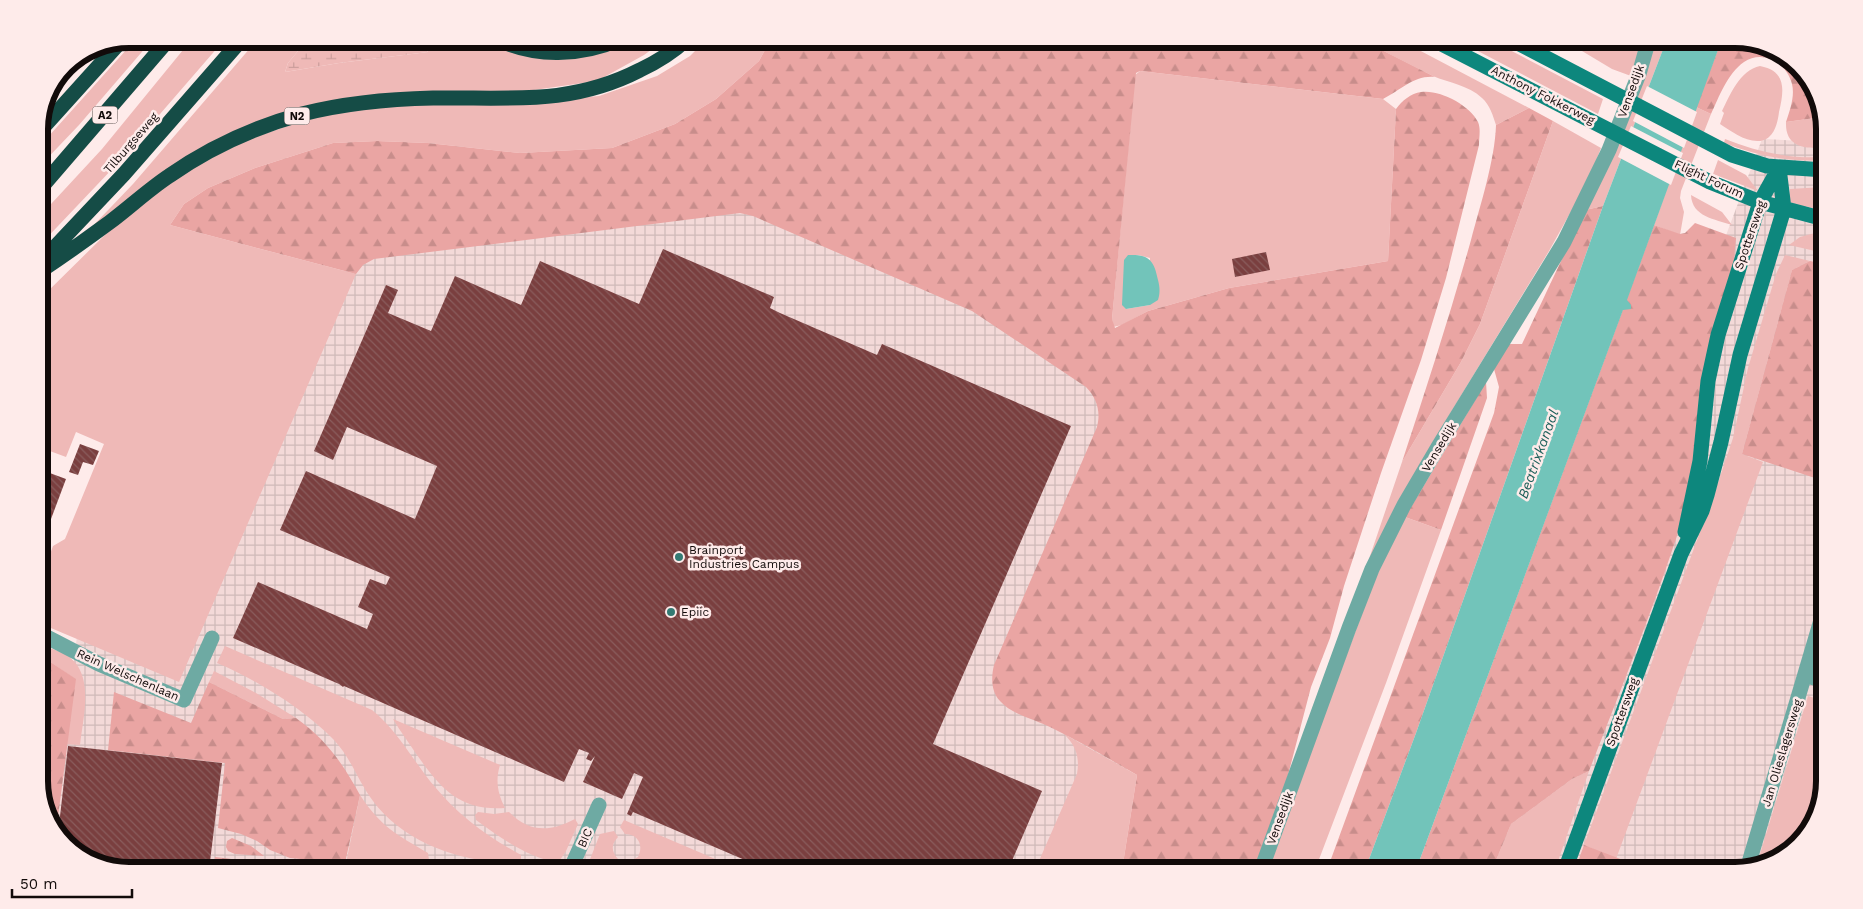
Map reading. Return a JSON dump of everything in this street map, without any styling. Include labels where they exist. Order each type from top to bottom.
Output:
[{"type":"highway","name":"A2","points":[[48,180],[161,48]]},
{"type":"highway","name":"Tilburgseweg","points":[[48,254],[124,174],[234,48]]},
{"type":"highway","points":[[525,48],[554,53],[594,48]]},
{"type":"highway","name":"N2","points":[[48,266],[111,221],[170,175],[221,145],[257,129],[300,115],[360,103],[415,99],[545,97],[582,92],[599,88],[634,73],[675,48]]},
{"type":"highway","points":[[48,122],[114,49]]},
{"type":"main road","name":"Anthony Fokkerweg","points":[[1450,48],[1653,152]]},
{"type":"main road","points":[[1527,48],[1722,150],[1756,164],[1779,168],[1815,170]]},
{"type":"main road","name":"Flight Forum","points":[[1653,152],[1710,182],[1760,202],[1815,217]]},
{"type":"main road","name":"Spottersweg","points":[[1680,554],[1700,460],[1708,381],[1716,344],[1760,202],[1779,168]]},
{"type":"main road","name":"Spottersweg","points":[[1568,862],[1680,554],[1702,511],[1710,486],[1740,355],[1784,209],[1779,168]]},
{"type":"street","name":"Vensedijk","points":[[1264,862],[1372,569],[1404,505],[1438,447],[1564,242],[1609,150],[1639,74],[1646,48]]},
{"type":"street","name":"Rein Welschenlaan","points":[[48,638],[99,664],[184,700],[212,638]]},
{"type":"street","name":"Jan Olieslagersweg","points":[[1750,860],[1816,638]]},
{"type":"street","points":[[1805,675],[1816,678]]},
{"type":"street","name":"BIC","points":[[574,862],[599,805]]},
{"type":"shaded area","points":[[1762,139],[1815,142],[1816,780],[1813,801],[1807,816],[1795,834],[1779,848],[1755,859],[1745,861],[1492,862]]},
{"type":"shaded area","points":[[749,208],[976,308],[1116,404],[1127,771],[1112,862],[129,862],[103,857],[84,848],[75,841],[61,825],[55,813],[77,636],[357,256]]},
{"type":"green space","points":[[128,48],[145,48],[79,125],[48,158],[48,137]]},
{"type":"green space","points":[[185,48],[217,48],[115,166],[48,237],[48,207],[102,149]]},
{"type":"green space","points":[[250,48],[300,48],[288,63],[285,72],[428,52],[424,48],[529,48],[602,53],[614,48],[654,48],[597,81],[520,92],[433,91],[241,129],[89,230],[133,184]]},
{"type":"green space","points":[[300,48],[424,48],[428,52],[285,72],[288,63]]},
{"type":"green space","points":[[698,48],[766,48],[759,61],[716,99],[675,124],[612,148],[520,153],[428,143],[377,141],[333,143],[255,168],[208,188],[184,204],[170,225],[356,274],[179,682],[48,627],[48,560],[53,546],[65,539],[104,444],[76,432],[66,457],[48,450],[48,291],[115,225],[146,199],[201,163],[246,140],[328,113],[376,106],[520,103],[599,96],[657,76],[690,56]]},
{"type":"green space","points":[[766,48],[1378,48],[1435,77],[1421,78],[1383,99],[1140,71],[1136,73],[1112,319],[1115,328],[1148,311],[1229,288],[1388,261],[1396,109],[1404,100],[1417,93],[1436,93],[1461,104],[1478,122],[1480,130],[1479,145],[1446,278],[1421,360],[1344,586],[1330,638],[1311,687],[1281,802],[1259,862],[1123,862],[1137,775],[1063,733],[1011,710],[997,697],[993,689],[992,679],[994,665],[1097,427],[1099,416],[1095,401],[1086,387],[972,311],[753,216],[740,213],[374,259],[363,265],[356,274],[170,225],[184,204],[208,188],[255,168],[333,143],[377,141],[428,143],[520,153],[612,148],[675,124],[716,99],[759,61]]},
{"type":"green space","points":[[1378,48],[1415,48],[1529,108],[1496,125],[1487,104],[1477,94],[1465,87],[1433,76]]},
{"type":"green space","points":[[1472,48],[1506,48],[1603,99],[1598,114]]},
{"type":"green space","points":[[1577,48],[1639,48],[1631,76],[1612,69]]},
{"type":"green space","points":[[1653,48],[1664,48],[1603,206],[1585,210],[1644,78]]},
{"type":"green space","points":[[1719,48],[1745,48],[1770,56],[1795,75],[1807,93],[1814,118],[1786,122],[1793,93],[1789,76],[1780,64],[1773,60],[1759,57],[1751,58],[1738,67],[1724,86],[1711,114],[1696,107]]},
{"type":"green space","points":[[1760,66],[1775,72],[1779,77],[1782,83],[1782,97],[1773,132],[1766,139],[1754,141],[1738,136],[1720,124],[1724,113],[1722,111],[1736,84],[1747,72]]},
{"type":"green space","points":[[1140,71],[1383,99],[1396,109],[1388,261],[1229,288],[1148,311],[1122,325],[1113,327],[1112,319],[1135,75]],"holes":[[[1138,255],[1150,258],[1150,305],[1126,309],[1128,256]]]},
{"type":"green space","points":[[1696,107],[1711,114],[1681,191],[1680,198],[1684,212],[1680,235],[1654,225]]},
{"type":"green space","points":[[1529,108],[1553,121],[1480,324],[1461,362],[1402,462],[1446,324],[1483,198],[1490,168],[1496,125]]},
{"type":"green space","points":[[1814,118],[1815,148],[1803,147],[1792,141],[1789,137],[1786,122]]},
{"type":"green space","points":[[1553,121],[1601,148],[1589,179],[1549,251],[1451,412],[1369,559],[1402,462],[1461,362],[1480,324]]},
{"type":"green space","points":[[1725,139],[1749,148],[1774,154],[1815,157],[1815,160],[1786,159],[1761,155],[1724,143]]},
{"type":"green space","points":[[1718,160],[1746,175],[1758,191],[1713,174]]},
{"type":"green space","points":[[1815,188],[1815,209],[1789,202],[1790,189]]},
{"type":"green space","points":[[1691,195],[1722,212],[1732,225],[1700,213],[1692,202]]},
{"type":"green space","points":[[1603,206],[1416,733],[1368,862],[1330,862],[1494,413],[1499,387],[1494,369],[1509,344],[1522,344],[1585,210]]},
{"type":"green space","points":[[1695,223],[1736,238],[1733,272],[1686,508],[1652,607],[1589,771],[1572,779],[1511,824],[1495,862],[1419,862],[1654,225],[1680,234],[1685,233]]},
{"type":"green space","points":[[1815,233],[1815,251],[1789,245],[1800,237]]},
{"type":"green space","points":[[1785,255],[1810,261],[1792,270],[1742,454],[1763,462],[1616,859],[1584,845],[1716,489],[1733,438],[1748,368],[1776,274]]},
{"type":"green space","points":[[1810,261],[1815,262],[1816,478],[1742,454],[1792,270]]},
{"type":"green space","points":[[1486,382],[1487,398],[1441,530],[1405,517]]},
{"type":"green space","points":[[1405,517],[1441,530],[1386,683],[1318,862],[1271,862],[1336,683],[1375,579]]},
{"type":"green space","points":[[225,646],[372,710],[390,727],[444,798],[475,825],[521,855],[521,862],[495,862],[461,856],[444,851],[412,836],[397,826],[373,801],[345,754],[322,729],[295,707],[264,686],[217,663]]},
{"type":"green space","points":[[48,647],[65,654],[75,662],[81,672],[84,683],[85,708],[80,745],[66,744],[75,679],[48,660]]},
{"type":"green space","points":[[48,660],[76,679],[58,819],[49,796],[48,785]]},
{"type":"green space","points":[[214,671],[256,693],[296,718],[283,719],[209,682]]},
{"type":"green space","points":[[209,682],[283,719],[296,718],[307,726],[333,753],[360,795],[345,862],[290,858],[270,850],[257,841],[241,834],[218,828],[225,763],[108,750],[114,692],[191,723]]},
{"type":"green space","points":[[1808,696],[1816,698],[1816,780],[1813,801],[1807,816],[1795,834],[1779,848],[1759,857]]},
{"type":"green space","points":[[393,719],[500,765],[498,787],[505,808],[476,806],[464,802],[444,788],[426,767]]},
{"type":"green space","points":[[1064,734],[1137,775],[1123,862],[1039,862],[1077,774],[1078,762],[1072,743]]},
{"type":"green space","points":[[1589,771],[1558,862],[1495,862],[1511,824],[1572,779]]},
{"type":"green space","points":[[360,795],[367,806],[382,822],[407,841],[428,853],[429,860],[428,862],[346,862]]},
{"type":"green space","points":[[478,812],[494,814],[509,812],[525,824],[540,828],[557,826],[575,819],[578,824],[566,851],[559,862],[554,862],[525,852],[476,820],[475,815]]},
{"type":"green space","points":[[624,820],[722,862],[628,862],[638,857],[640,844],[630,834],[625,834],[620,827]]},
{"type":"green space","points":[[614,831],[618,837],[613,845],[614,853],[618,859],[615,862],[589,862],[600,834]]},
{"type":"green space","points":[[232,838],[251,846],[264,856],[235,854],[228,851],[226,847],[227,841]]},
{"type":"green space","points":[[1584,845],[1628,862],[1578,862]]},
{"type":"green space","points":[[215,857],[256,862],[215,862]]},
{"type":"water","name":"Beatrixkanaal","points":[[1664,48],[1719,48],[1627,300],[1631,305],[1631,309],[1623,310],[1419,862],[1368,862],[1416,733],[1603,206]]},
{"type":"water","points":[[1128,255],[1146,257],[1155,268],[1159,295],[1158,300],[1150,305],[1126,309],[1122,305],[1124,260]]},
{"type":"pier","points":[[1647,86],[1697,112],[1684,148],[1633,121]]},
{"type":"pier","points":[[1631,126],[1683,153],[1671,185],[1618,157]]},
{"type":"building","name":"Brainport Industries Campus","points":[[663,249],[774,297],[770,308],[780,313],[877,355],[882,344],[1071,426],[933,744],[1042,791],[1011,862],[749,862],[633,812],[631,816],[627,814],[643,777],[634,773],[622,799],[583,782],[595,756],[591,761],[586,759],[589,753],[579,749],[564,782],[233,638],[258,582],[367,629],[373,614],[358,607],[370,579],[386,585],[390,577],[280,530],[306,471],[415,519],[437,466],[347,427],[333,460],[314,451],[386,285],[398,290],[388,313],[431,331],[455,276],[521,305],[540,261],[639,304]]},
{"type":"building","points":[[1266,252],[1270,270],[1235,277],[1232,259]]},
{"type":"building","points":[[80,444],[99,451],[93,465],[83,462],[78,475],[69,472]]},
{"type":"building","points":[[48,472],[66,479],[51,519],[48,518]]},
{"type":"building","points":[[68,746],[222,763],[210,862],[129,862],[113,860],[84,848],[68,834],[59,822]]},
{"type":"place","name":"Brainport Industries Campus","points":[[679,557]]},
{"type":"place","name":"Epiic","points":[[671,612]]}]
